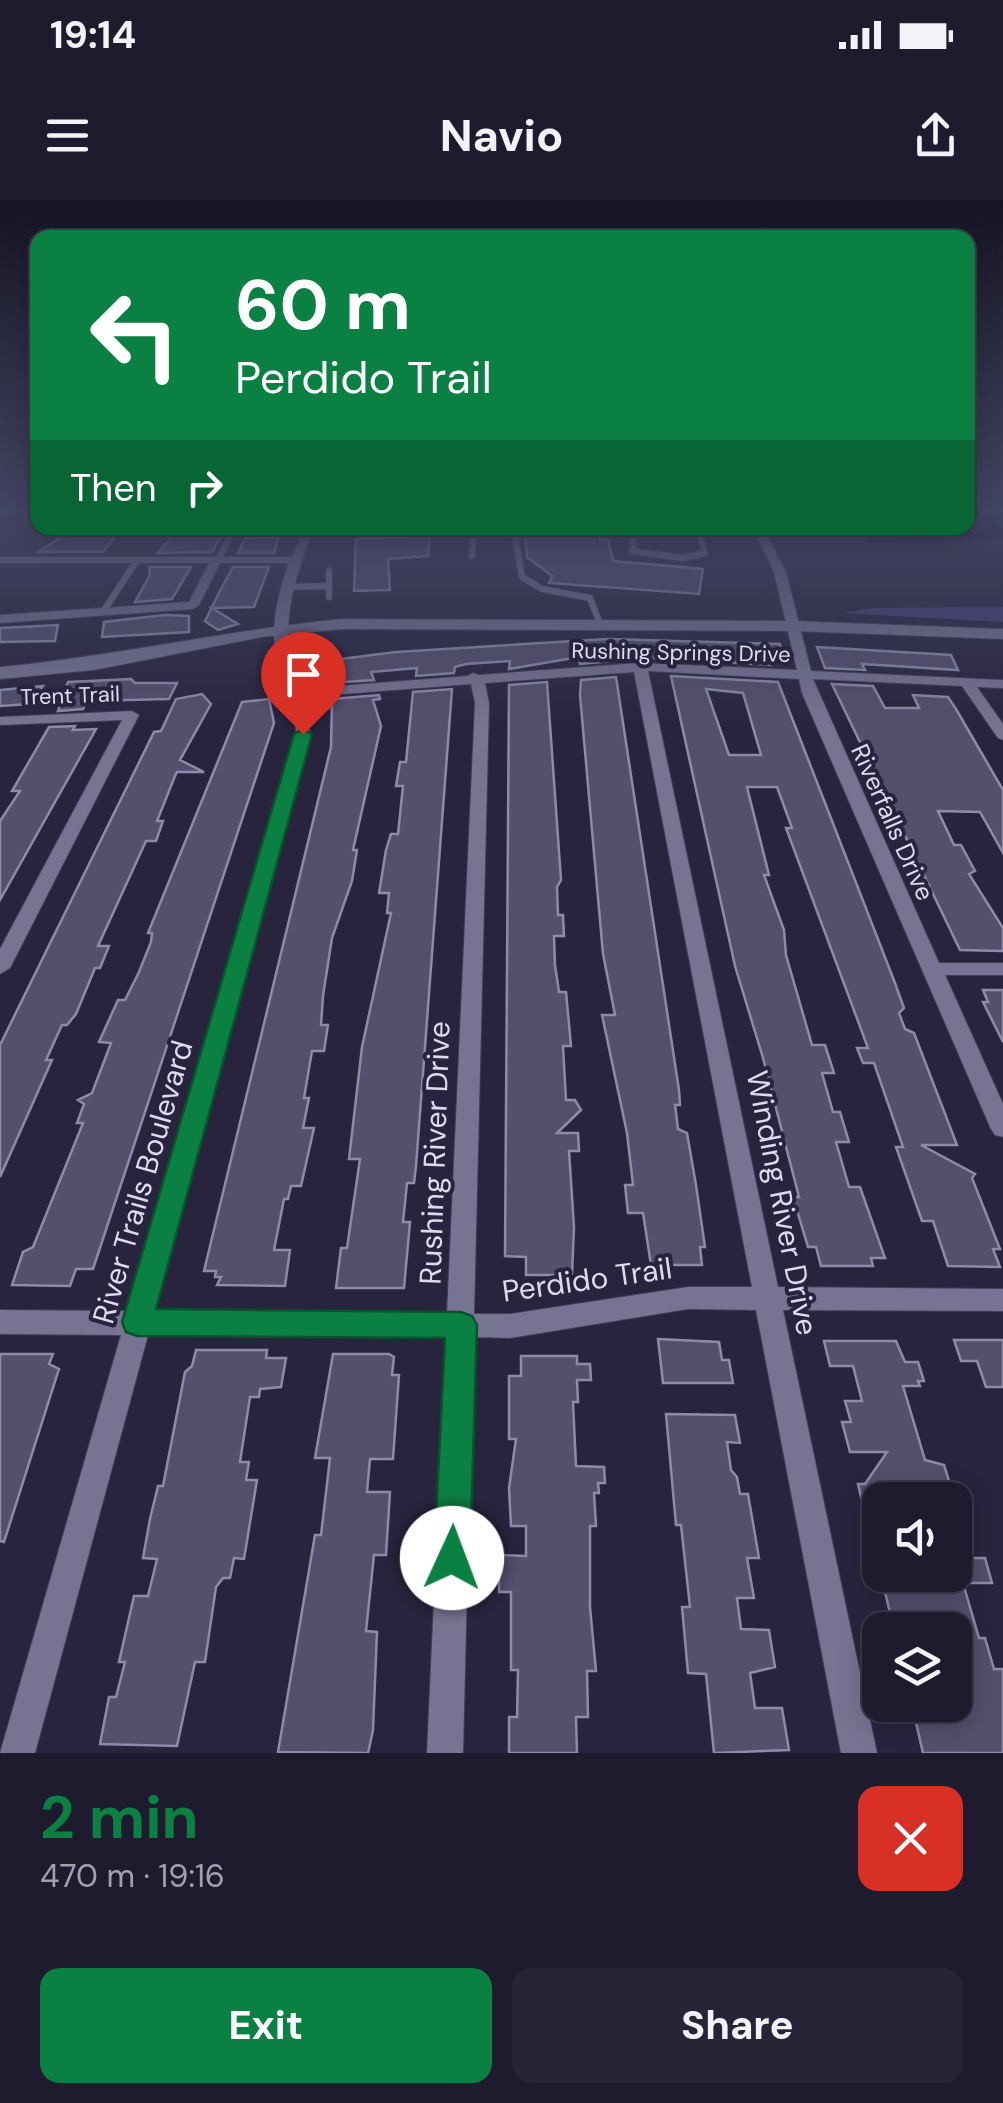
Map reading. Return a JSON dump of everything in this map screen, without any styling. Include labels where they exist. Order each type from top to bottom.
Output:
[{"type":"main road","points":[[0,673],[94,664],[278,630],[375,624],[793,626],[1003,634]]},
{"type":"street","points":[[0,619],[194,605],[206,581]]},
{"type":"street","points":[[278,630],[289,581]]},
{"type":"street","name":"Riverfalls Drive","points":[[782,581],[804,674],[1003,1129]]},
{"type":"street","name":"River Trails Boulevard","points":[[17,1753],[303,734],[305,714],[286,669],[278,630]]},
{"type":"street","name":"Rushing Springs Drive","points":[[299,693],[640,667],[1003,684]]},
{"type":"street","name":"Winding River Drive","points":[[640,667],[860,1753]]},
{"type":"street","name":"Rushing River Drive","points":[[445,1753],[482,702],[481,688],[474,677]]},
{"type":"street","points":[[967,682],[1003,736]]},
{"type":"street","name":"Trent Trail","points":[[0,721],[132,715],[0,968]]},
{"type":"street","points":[[931,970],[1003,968]]},
{"type":"street","name":"Perdido Trail","points":[[0,1322],[461,1325],[552,1322],[688,1298],[1003,1300]]},
{"type":"lane","points":[[103,612],[123,581]]},
{"type":"lane","points":[[328,596],[329,581]]},
{"type":"lane","points":[[529,581],[542,589],[590,598],[600,624]]},
{"type":"lane","points":[[287,587],[329,586]]},
{"type":"shaded area","points":[[1003,607],[1003,622],[843,613],[874,608]]},
{"type":"building","points":[[146,581],[182,581],[172,599],[135,602]]},
{"type":"building","points":[[225,581],[264,581],[254,607],[212,608],[238,624],[218,630],[205,621]]},
{"type":"building","points":[[354,581],[389,581],[390,590],[354,591]]},
{"type":"building","points":[[550,581],[701,581],[699,594]]},
{"type":"building","points":[[189,616],[189,632],[102,637],[104,622]]},
{"type":"building","points":[[58,625],[55,641],[0,642],[0,628]]},
{"type":"building","points":[[607,639],[780,644],[782,661],[769,660],[771,665],[613,656],[614,661],[580,664],[579,657],[509,669],[510,661],[466,664],[455,667],[454,673],[416,676],[417,668],[371,672],[374,680],[329,683],[327,676],[318,677],[316,662],[396,652]]},
{"type":"building","points":[[817,647],[951,655],[958,670],[862,664],[865,670],[825,668]]},
{"type":"building","points":[[671,676],[778,682],[895,983],[904,1008],[899,1013],[905,1029],[914,1033],[957,1145],[921,1145],[975,1174],[972,1178],[1000,1249],[993,1249],[1000,1267],[948,1266],[933,1221],[922,1221],[896,1147],[903,1147],[874,1063],[863,1063],[857,1048],[868,1048],[786,828],[792,828],[777,787],[747,787],[769,875],[764,875],[784,930],[786,955],[812,1045],[825,1045],[834,1073],[822,1073],[833,1112],[840,1112],[849,1142],[836,1142],[849,1187],[860,1187],[885,1258],[871,1258],[873,1266],[821,1266],[816,1247],[808,1247],[793,1197],[799,1197],[763,1058],[735,966]],"holes":[[[706,689],[743,693],[761,755],[729,755]]]},
{"type":"building","points":[[616,677],[679,1090],[680,1105],[675,1105],[678,1129],[687,1133],[696,1185],[705,1247],[700,1247],[702,1265],[651,1265],[643,1213],[628,1213],[625,1185],[633,1185],[627,1133],[602,1015],[615,1015],[603,954],[580,695],[581,680]]},
{"type":"building","points":[[131,679],[135,683],[177,683],[169,699],[87,701],[83,709],[58,711],[68,682]]},
{"type":"building","points":[[547,682],[561,880],[557,887],[558,915],[563,915],[564,936],[554,936],[555,965],[559,992],[566,992],[571,1046],[563,1046],[566,1100],[575,1100],[581,1110],[557,1133],[578,1133],[579,1151],[569,1151],[574,1227],[572,1275],[526,1275],[526,1257],[505,1256],[509,685]]},
{"type":"building","points":[[832,684],[873,686],[885,708],[919,708],[913,695],[948,697],[956,709],[1003,790],[1003,853],[980,812],[938,811],[954,845],[961,845],[975,871],[969,874],[1003,928],[1003,951],[960,950]]},
{"type":"building","points":[[43,686],[30,704],[0,706],[0,690]]},
{"type":"building","points":[[452,689],[416,1166],[414,1183],[407,1183],[403,1222],[410,1222],[404,1288],[336,1288],[341,1248],[347,1248],[360,1159],[349,1159],[362,1047],[391,913],[387,913],[389,893],[379,893],[391,834],[398,834],[403,786],[396,786],[400,762],[406,762],[413,692]]},
{"type":"building","points":[[202,694],[211,704],[180,760],[204,772],[177,772],[157,821],[163,821],[156,841],[146,841],[98,946],[109,946],[100,968],[95,968],[76,1014],[67,1025],[62,1025],[46,1060],[52,1060],[0,1177],[0,1045],[154,732],[161,731],[176,699]]},
{"type":"building","points":[[379,695],[380,699],[373,700],[381,726],[353,850],[357,850],[352,881],[332,938],[323,996],[321,1025],[328,1025],[324,1051],[312,1051],[304,1098],[309,1098],[303,1128],[314,1128],[301,1186],[291,1186],[288,1199],[284,1199],[274,1250],[290,1250],[285,1286],[217,1285],[221,1277],[215,1277],[216,1271],[204,1271],[331,747],[332,699]]},
{"type":"building","points":[[269,699],[274,723],[93,1269],[76,1269],[70,1286],[12,1285],[23,1252],[33,1247],[83,1123],[77,1123],[84,1104],[78,1100],[92,1093],[111,1043],[99,1042],[118,1000],[125,1000],[139,972],[151,942],[152,933],[148,933],[242,702]]},
{"type":"building","points":[[75,726],[73,730],[96,729],[0,900],[0,821],[20,791],[12,791],[49,727]]},
{"type":"building","points":[[983,990],[1003,990],[1003,1042],[983,1002],[988,1002]]},
{"type":"building","points":[[658,1339],[719,1342],[722,1360],[729,1360],[733,1383],[663,1383]]},
{"type":"building","points":[[954,1340],[1003,1340],[1003,1387],[986,1387],[977,1361],[961,1361]]},
{"type":"building","points":[[824,1341],[896,1341],[905,1362],[918,1362],[924,1381],[918,1381],[920,1386],[903,1386],[925,1460],[944,1465],[949,1482],[866,1482],[887,1452],[850,1452],[842,1422],[851,1422],[845,1401],[862,1401],[853,1366],[830,1366]]},
{"type":"building","points":[[196,1350],[267,1350],[266,1358],[286,1358],[281,1387],[260,1389],[259,1397],[250,1397],[240,1462],[249,1462],[246,1480],[257,1480],[244,1559],[234,1558],[230,1578],[223,1578],[216,1587],[205,1662],[195,1662],[177,1746],[100,1744],[109,1697],[116,1697],[125,1662],[119,1662],[134,1596],[148,1596],[157,1559],[143,1558],[150,1519],[158,1486],[163,1486],[185,1372],[192,1366]]},
{"type":"building","points":[[0,1354],[53,1354],[49,1364],[59,1369],[4,1542],[0,1541]]},
{"type":"building","points":[[333,1354],[389,1354],[394,1357],[392,1375],[399,1375],[393,1459],[370,1459],[367,1492],[390,1492],[386,1555],[374,1555],[366,1631],[377,1632],[373,1730],[368,1753],[278,1752],[315,1535],[321,1535],[330,1458],[315,1458]]},
{"type":"building","points":[[521,1356],[577,1356],[577,1364],[590,1364],[591,1380],[577,1380],[578,1402],[573,1402],[576,1466],[604,1467],[605,1483],[598,1483],[599,1493],[594,1493],[596,1526],[590,1526],[590,1607],[596,1671],[587,1671],[588,1717],[576,1717],[577,1753],[509,1753],[509,1717],[517,1717],[518,1670],[511,1670],[511,1592],[499,1592],[499,1555],[526,1556],[526,1526],[511,1526],[509,1488],[516,1439],[509,1439],[509,1376],[521,1376]]},
{"type":"building","points":[[666,1414],[735,1415],[740,1443],[727,1442],[731,1470],[737,1477],[740,1494],[748,1494],[759,1558],[747,1558],[754,1598],[737,1598],[741,1629],[769,1630],[775,1667],[750,1673],[755,1708],[782,1708],[789,1750],[714,1753],[706,1674],[688,1673],[682,1607],[690,1607],[681,1525],[676,1525]]},
{"type":"building","points":[[972,1558],[985,1558],[992,1583],[972,1583]]},
{"type":"building","points":[[885,1592],[966,1592],[971,1612],[890,1612]]},
{"type":"building","points":[[972,1614],[979,1638],[985,1638],[994,1669],[1003,1669],[1003,1753],[923,1753],[916,1722],[972,1722]]},
{"type":"route","points":[[303,734],[137,1322],[461,1325],[452,1558]]}]
